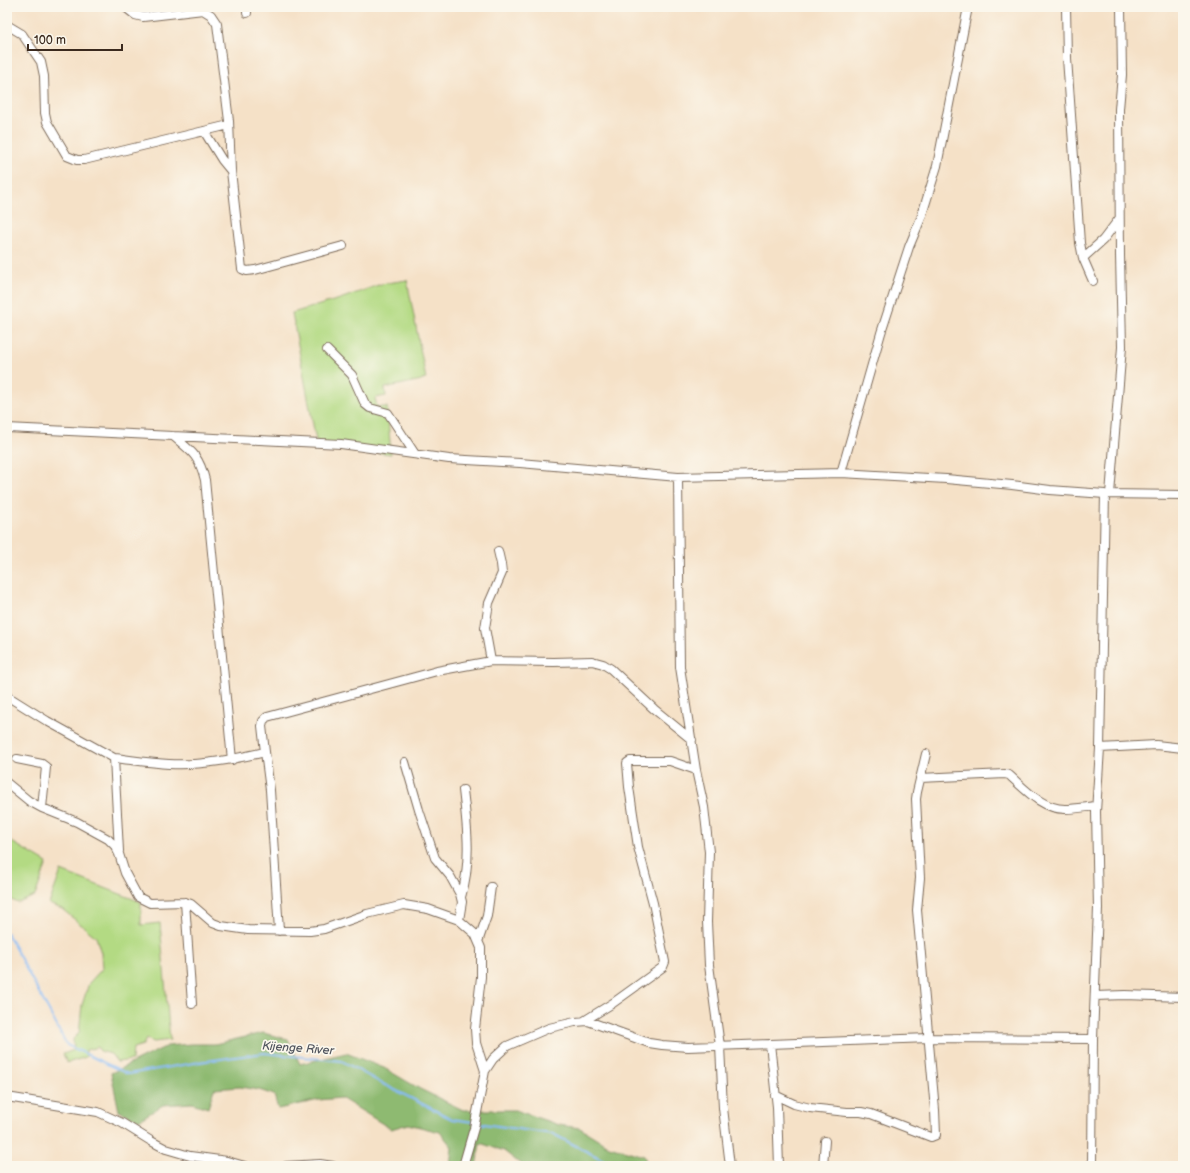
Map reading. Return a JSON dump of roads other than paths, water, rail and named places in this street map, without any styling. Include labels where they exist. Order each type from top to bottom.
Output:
[{"type":"street","points":[[125,7],[135,15],[143,17],[206,9],[215,19],[218,29],[229,126],[231,171],[240,263],[242,269],[244,271],[255,270],[343,246]]},
{"type":"street","points":[[841,473],[883,326],[937,166],[968,7]]},
{"type":"street","points":[[1066,7],[1067,58],[1076,204],[1083,258],[1093,281]]},
{"type":"street","points":[[1092,1166],[1093,1040],[1098,908],[1096,806],[1100,748],[1108,494],[1122,347],[1119,219],[1119,109],[1122,75],[1121,7]]},
{"type":"street","points":[[7,25],[22,34],[41,62],[44,76],[45,113],[47,122],[67,156],[71,158],[84,160],[229,126]]},
{"type":"street","points":[[204,131],[222,160],[231,171]]},
{"type":"street","points":[[1083,258],[1103,240],[1119,219]]},
{"type":"street","points":[[327,350],[352,375],[365,404],[370,408],[388,413],[415,454]]},
{"type":"street","points":[[7,428],[341,444],[449,459],[520,463],[678,477],[841,473],[946,479],[1050,490],[1108,494],[1183,496]]},
{"type":"street","points":[[173,436],[199,461],[205,480],[232,760]]},
{"type":"street","points":[[678,477],[680,667],[696,770],[704,807],[709,852],[707,939],[711,987],[720,1046],[723,1108],[730,1166]]},
{"type":"street","points":[[491,661],[485,628],[489,602],[502,573],[498,551]]},
{"type":"street","points":[[279,931],[270,790],[262,726],[263,721],[267,716],[437,671],[491,661],[592,661],[603,664],[611,669],[654,709],[692,740]]},
{"type":"street","points":[[7,696],[47,721],[114,758],[170,764],[190,764],[232,760],[265,752]]},
{"type":"street","points":[[1100,748],[1142,745],[1183,748]]},
{"type":"street","points":[[775,1095],[794,1104],[810,1108],[871,1114],[931,1137],[934,1137],[937,1133],[917,916],[920,878],[916,799],[926,754]]},
{"type":"street","points":[[114,758],[119,854]]},
{"type":"street","points":[[17,759],[42,764],[46,767],[42,808]]},
{"type":"street","points":[[583,1021],[616,1001],[663,966],[665,962],[653,903],[638,847],[629,787],[628,762],[644,760],[656,762],[670,761],[696,770]]},
{"type":"street","points":[[405,762],[419,810],[436,858],[458,889],[461,897],[462,907],[459,920]]},
{"type":"street","points":[[920,778],[1005,774],[1009,775],[1038,800],[1048,806],[1065,809],[1096,806]]},
{"type":"street","points":[[7,783],[29,801],[42,808],[77,822],[108,839],[115,846],[125,873],[138,897],[150,903],[185,902],[191,904],[212,923],[221,926],[248,930],[310,931],[324,929],[367,914],[404,905],[428,909],[459,920],[471,929],[479,939],[481,948],[481,977],[475,1029],[476,1043],[485,1071]]},
{"type":"street","points":[[461,897],[464,887],[468,852],[463,790]]},
{"type":"street","points":[[479,939],[487,916],[491,887]]},
{"type":"street","points":[[185,902],[192,1004]]},
{"type":"street","points":[[1095,996],[1125,995],[1183,997]]},
{"type":"street","points":[[463,1166],[475,1124],[485,1071],[493,1059],[512,1043],[549,1028],[583,1021],[590,1021],[655,1044],[688,1047],[929,1038],[1093,1040]]},
{"type":"street","points":[[770,1044],[775,1095],[779,1166]]},
{"type":"street","points":[[7,1097],[98,1112],[122,1123],[166,1149],[190,1156],[227,1161],[245,1166]]},
{"type":"street","points":[[823,1166],[825,1141]]},
{"type":"street","points":[[286,1166],[320,1164],[333,1166]]},
{"type":"waterway","name":"Kijenge River","points":[[7,933],[67,1045],[128,1074],[264,1053],[342,1061],[381,1083],[452,1119],[473,1122]]},
{"type":"waterway","name":"Kijenge River","points":[[477,1123],[553,1134],[615,1166]]}]
